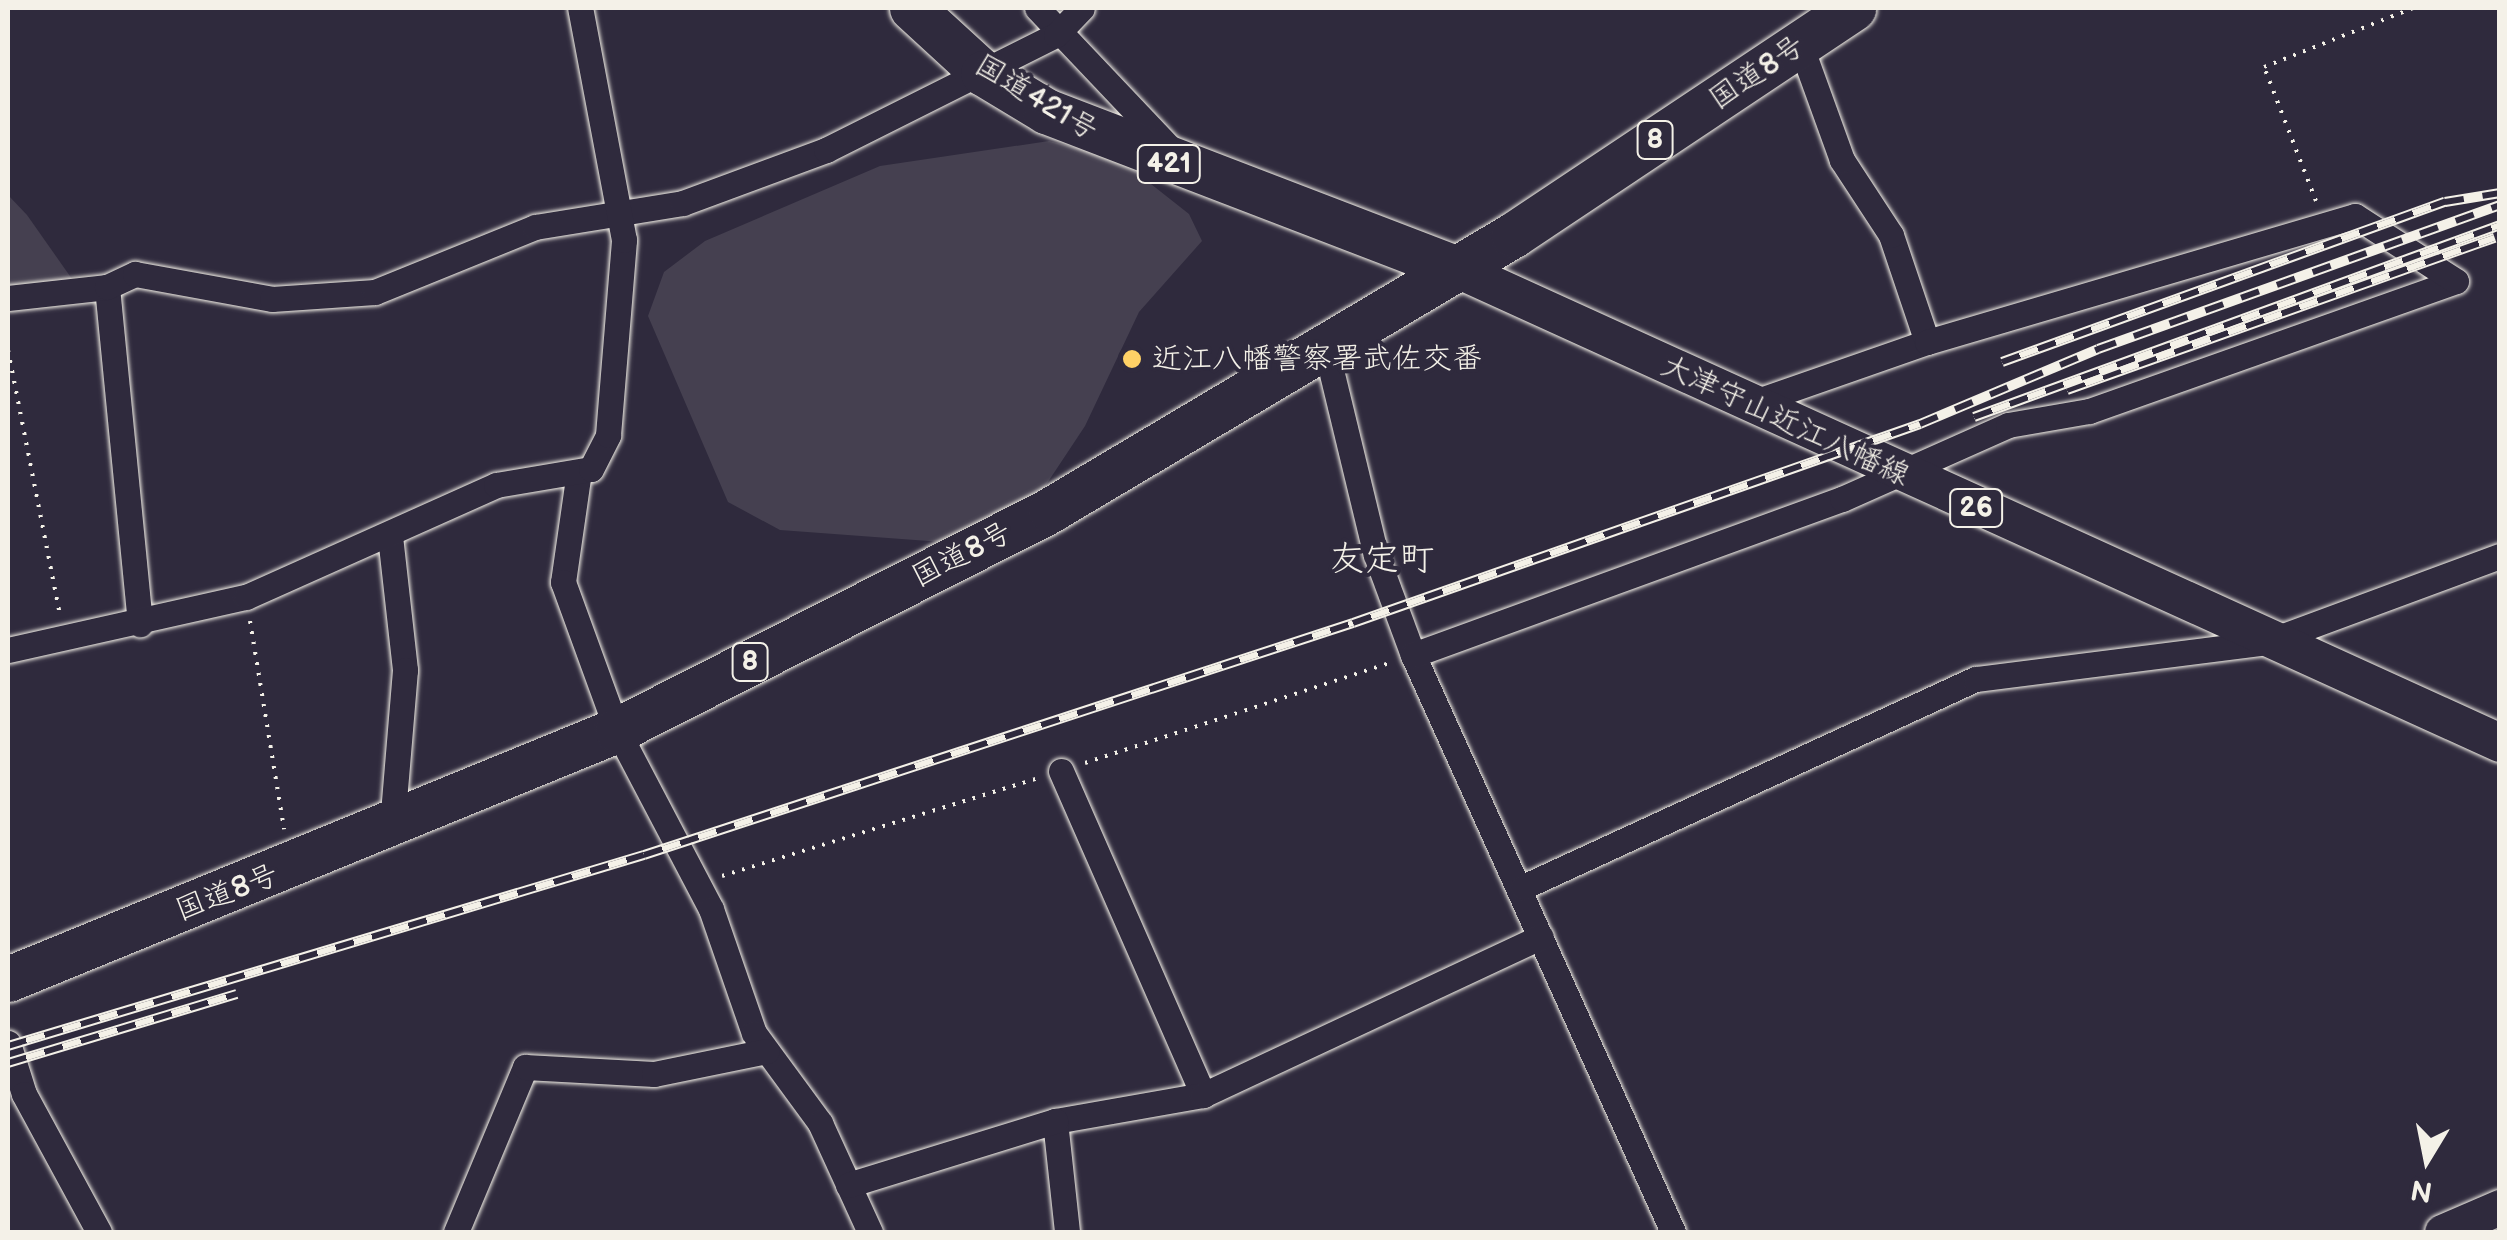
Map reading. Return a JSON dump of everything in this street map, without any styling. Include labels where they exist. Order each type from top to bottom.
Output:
[{"type":"highway","name":"国道421号","points":[[912,8],[983,73],[1185,170],[1455,268]]},
{"type":"highway","name":"国道8号","points":[[8,979],[291,868],[617,730],[1050,510],[1326,349],[1852,8]]},
{"type":"main road","name":"大津守山近江八幡線","points":[[1455,268],[2267,642],[2500,743]]},
{"type":"street","points":[[580,8],[620,210],[608,434],[578,478],[563,582],[617,730],[711,909],[768,1051],[820,1123],[870,1232]]},
{"type":"street","points":[[1038,8],[1056,35],[1185,170]]},
{"type":"street","points":[[8,298],[106,287],[136,274],[272,299],[375,292],[536,226],[683,203],[808,157],[1056,35],[1082,8]]},
{"type":"street","points":[[1800,44],[1842,160],[1891,235],[1927,342]]},
{"type":"street","points":[[1412,655],[1842,499],[1892,470],[2456,281],[2355,216],[1927,342],[1749,404]]},
{"type":"street","points":[[106,287],[140,624]]},
{"type":"street","points":[[1326,349],[1376,555],[1412,655],[1523,887],[1541,937],[1673,1232]]},
{"type":"street","points":[[8,650],[140,624],[246,597],[496,486],[578,478]]},
{"type":"street","points":[[390,536],[406,670],[392,826]]},
{"type":"street","points":[[1523,887],[1976,679],[2267,642],[2500,556]]},
{"type":"street","points":[[1062,771],[1203,1095]]},
{"type":"street","points":[[848,1184],[1055,1121],[1203,1095],[1541,937]]},
{"type":"street","points":[[8,1043],[24,1094],[99,1232]]},
{"type":"street","points":[[456,1232],[524,1067],[654,1074],[768,1051]]},
{"type":"street","points":[[1055,1121],[1067,1232]]},
{"type":"street","points":[[2442,1232],[2500,1206]]},
{"type":"path","points":[[2325,224],[2264,66],[2413,8]]},
{"type":"path","points":[[8,350],[64,639]]},
{"type":"path","points":[[246,597],[291,868]]},
{"type":"shaded area","points":[[1049,141],[1118,158],[1189,214],[1202,241],[1139,312],[1085,426],[1030,509],[942,542],[780,530],[728,502],[648,316],[664,272],[705,241],[880,166]]},
{"type":"shaded area","points":[[8,195],[27,215],[72,279],[8,287]]},
{"type":"railway","points":[[2002,362],[2445,202],[2500,193]]},
{"type":"railway","points":[[8,1046],[644,855],[1353,623],[1920,424],[2098,349],[2500,205]]},
{"type":"railway","points":[[1974,417],[2500,225]]},
{"type":"railway","points":[[2067,390],[2495,238]]},
{"type":"railway","points":[[8,1063],[237,994]]},
{"type":"place","name":"近江八幡警察署武佐交番","points":[[1132,359]]},
{"type":"district","name":"友定町","points":[[1382,560]]}]
